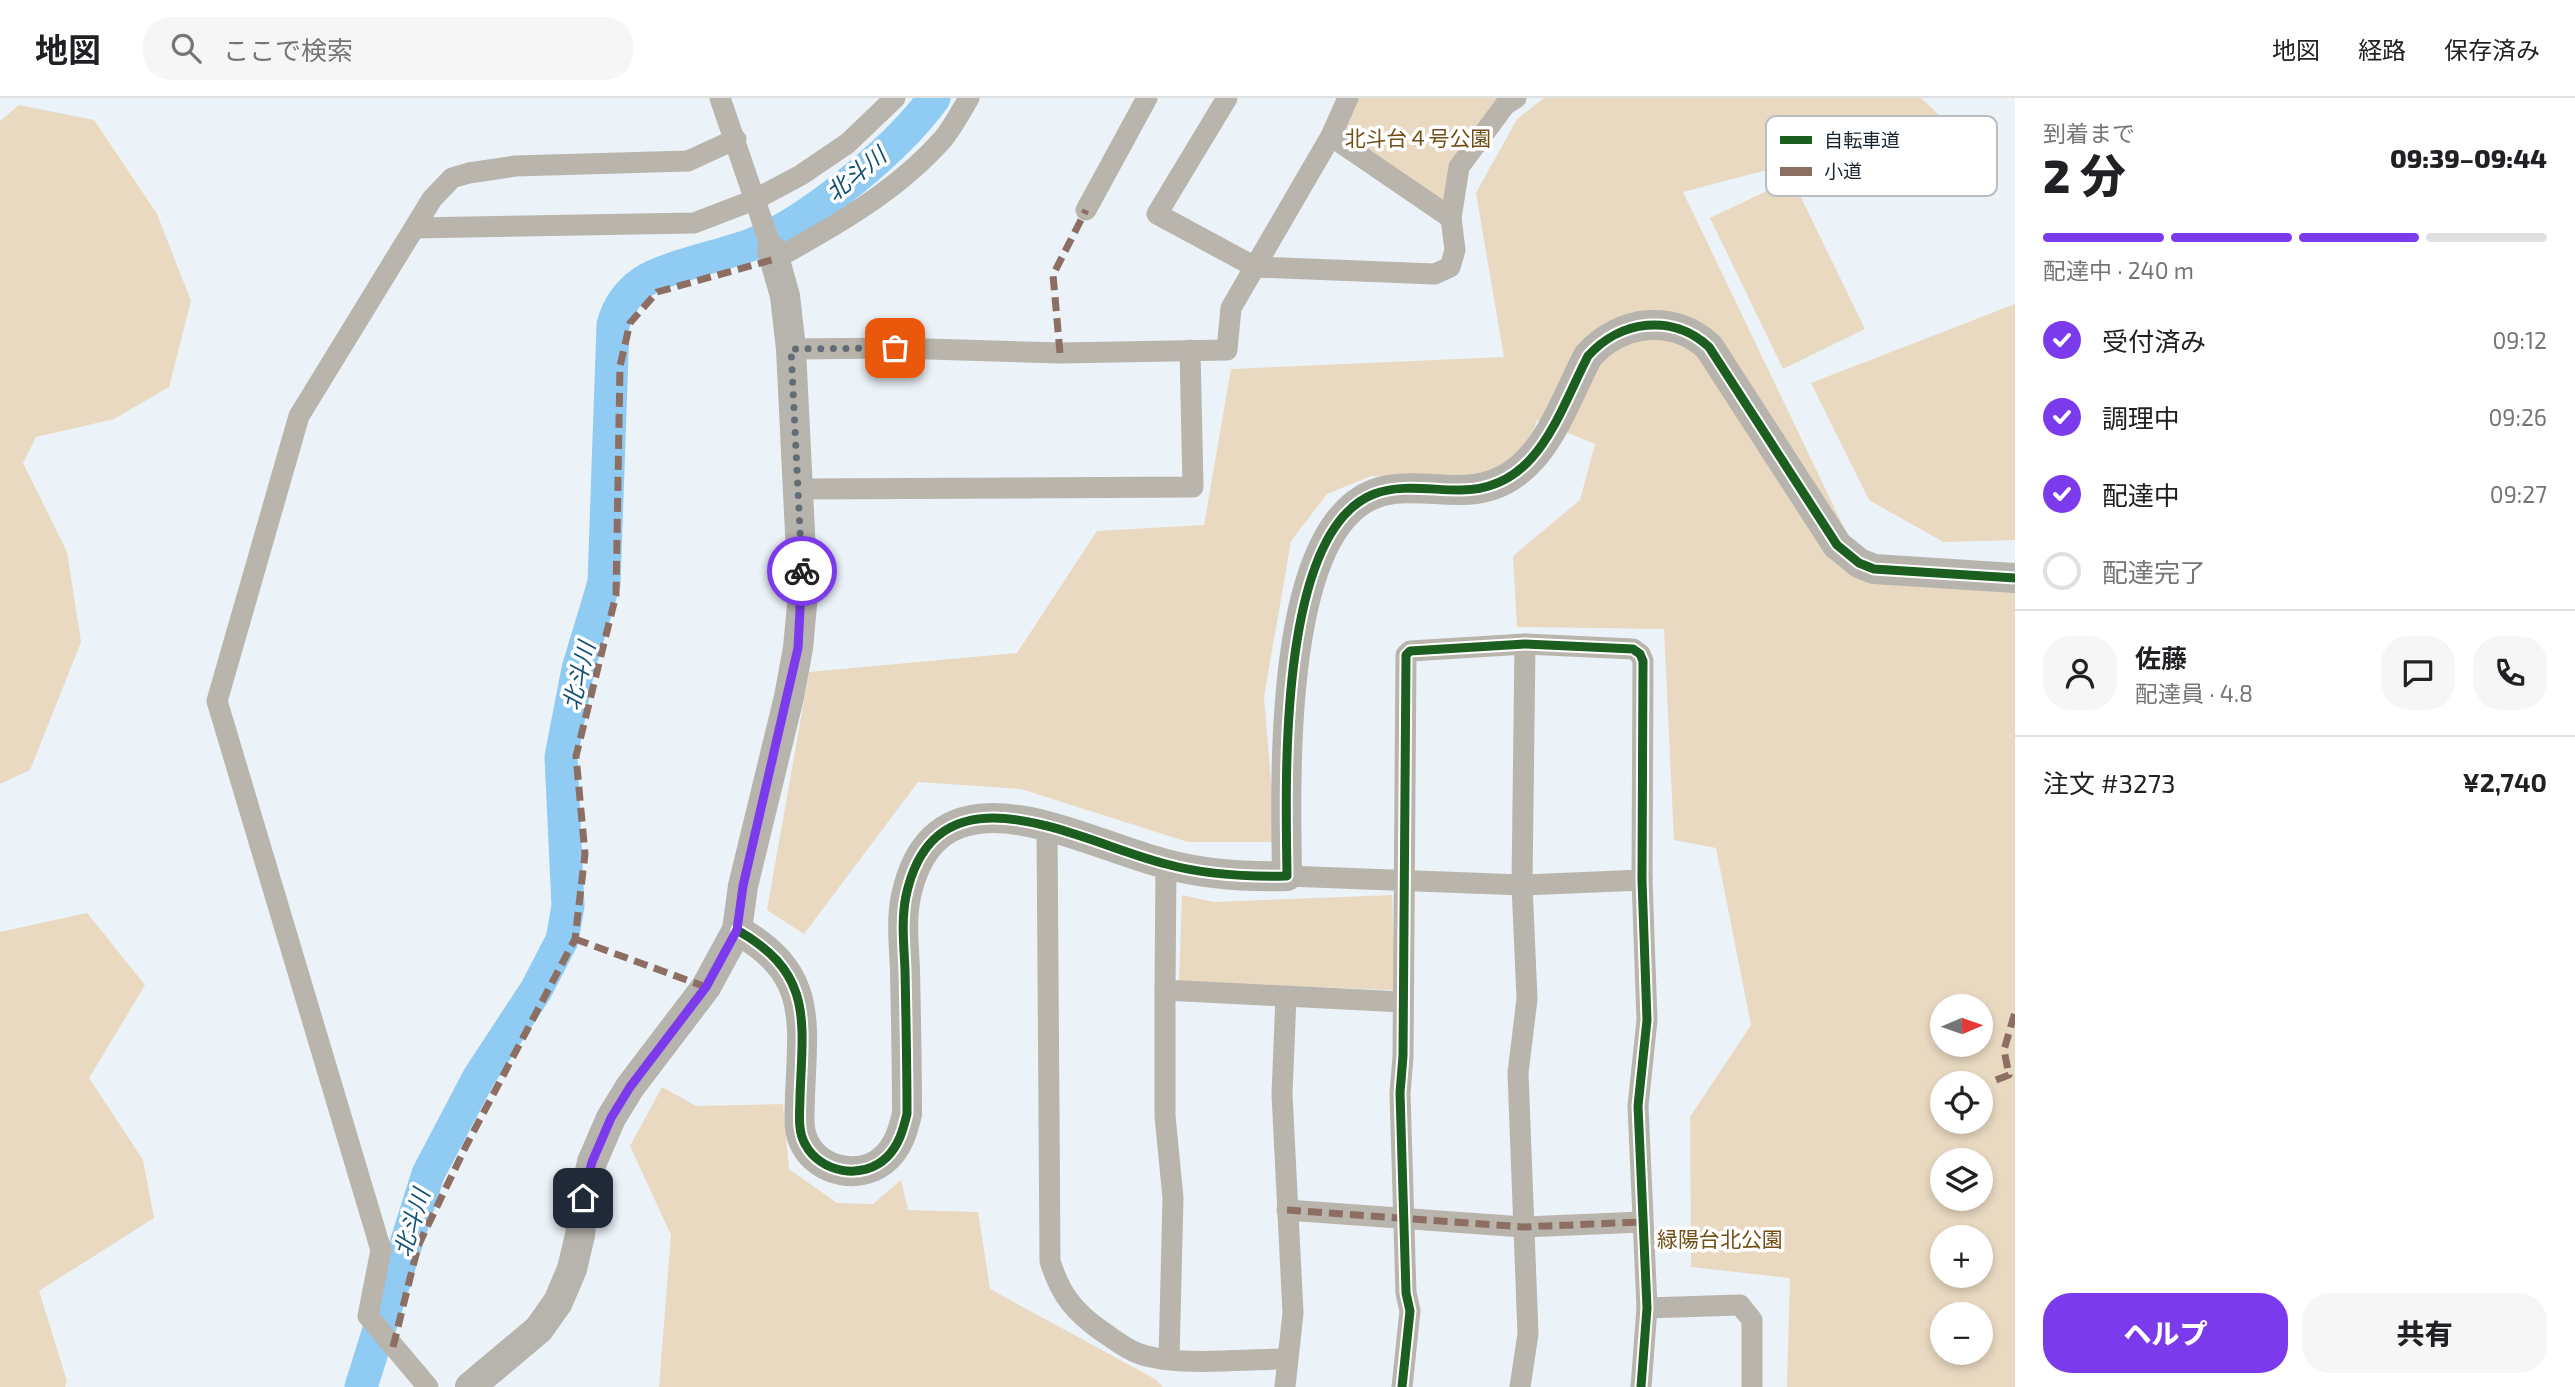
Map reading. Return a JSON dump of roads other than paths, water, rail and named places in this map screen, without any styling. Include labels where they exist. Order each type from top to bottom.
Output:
[{"type":"street","points":[[415,228],[694,223],[756,206],[848,143],[895,98]]},
{"type":"street","points":[[774,254],[825,232],[895,185],[944,138],[969,98]]},
{"type":"street","points":[[1086,210],[1147,98]]},
{"type":"street","points":[[1227,98],[1157,214],[1255,267],[1435,274],[1450,267],[1455,250],[1451,218],[1459,167],[1505,106],[1516,98]]},
{"type":"street","points":[[791,349],[895,348],[1060,353],[1227,350],[1231,307],[1331,136],[1348,98]]},
{"type":"street","points":[[470,1387],[538,1329],[558,1302],[578,1247],[592,1162],[611,1118],[630,1087],[706,987],[737,930],[743,886],[798,648],[803,594],[791,349],[785,296],[774,254],[723,99]]},
{"type":"street","points":[[1331,136],[1451,218]]},
{"type":"street","points":[[428,1387],[368,1315],[381,1250],[217,701],[299,416],[432,199],[452,178],[469,173],[515,166],[688,161],[736,139]]},
{"type":"street","points":[[1287,876],[1289,694],[1309,592],[1326,537],[1351,508],[1375,494],[1404,489],[1476,491],[1509,480],[1536,454],[1588,356],[1599,343],[1623,329],[1652,325],[1679,327],[1695,334],[1709,346],[1837,545],[1859,563],[1892,572],[2015,578]]},
{"type":"street","points":[[799,489],[1193,487],[1190,350]]},
{"type":"street","points":[[1520,1387],[1528,1334],[1518,1073],[1527,999],[1522,885],[1525,644]]},
{"type":"street","points":[[1402,1387],[1410,1328],[1400,1093],[1406,655],[1410,650],[1525,644],[1633,649],[1640,654],[1643,661],[1642,880],[1647,1020],[1639,1106],[1647,1308],[1641,1387]]},
{"type":"street","points":[[737,930],[774,955],[794,986],[801,1015],[800,1118],[805,1144],[828,1167],[849,1171],[868,1169],[893,1151],[907,1114],[904,915],[907,893],[917,863],[934,838],[969,819],[997,816],[1047,826],[1166,864],[1238,877],[1404,879],[1522,885],[1642,880]]},
{"type":"street","points":[[1047,826],[1050,1261],[1058,1287],[1067,1302],[1086,1320],[1140,1354],[1169,1359],[1286,1359]]},
{"type":"street","points":[[1166,864],[1165,1116],[1173,1208],[1169,1359]]},
{"type":"street","points":[[1165,990],[1403,1002]]},
{"type":"street","points":[[1285,1387],[1293,1313],[1282,1094],[1286,997]]},
{"type":"street","points":[[1287,1210],[1523,1227],[1642,1222]]},
{"type":"street","points":[[1647,1308],[1740,1305],[1752,1320],[1752,1387]]},
{"type":"waterway","name":"北斗川","points":[[361,1387],[428,1174],[479,1077],[536,990],[562,940],[568,906],[561,757],[578,669],[604,583],[613,325],[618,312],[624,300],[643,282],[680,266],[753,244],[800,219],[876,160],[899,139],[934,98]]},
{"type":"park label","name":"北斗台４号公園","points":[[1418,139]]},
{"type":"park label","name":"緑陽台北公園","points":[[1720,1240]]}]
